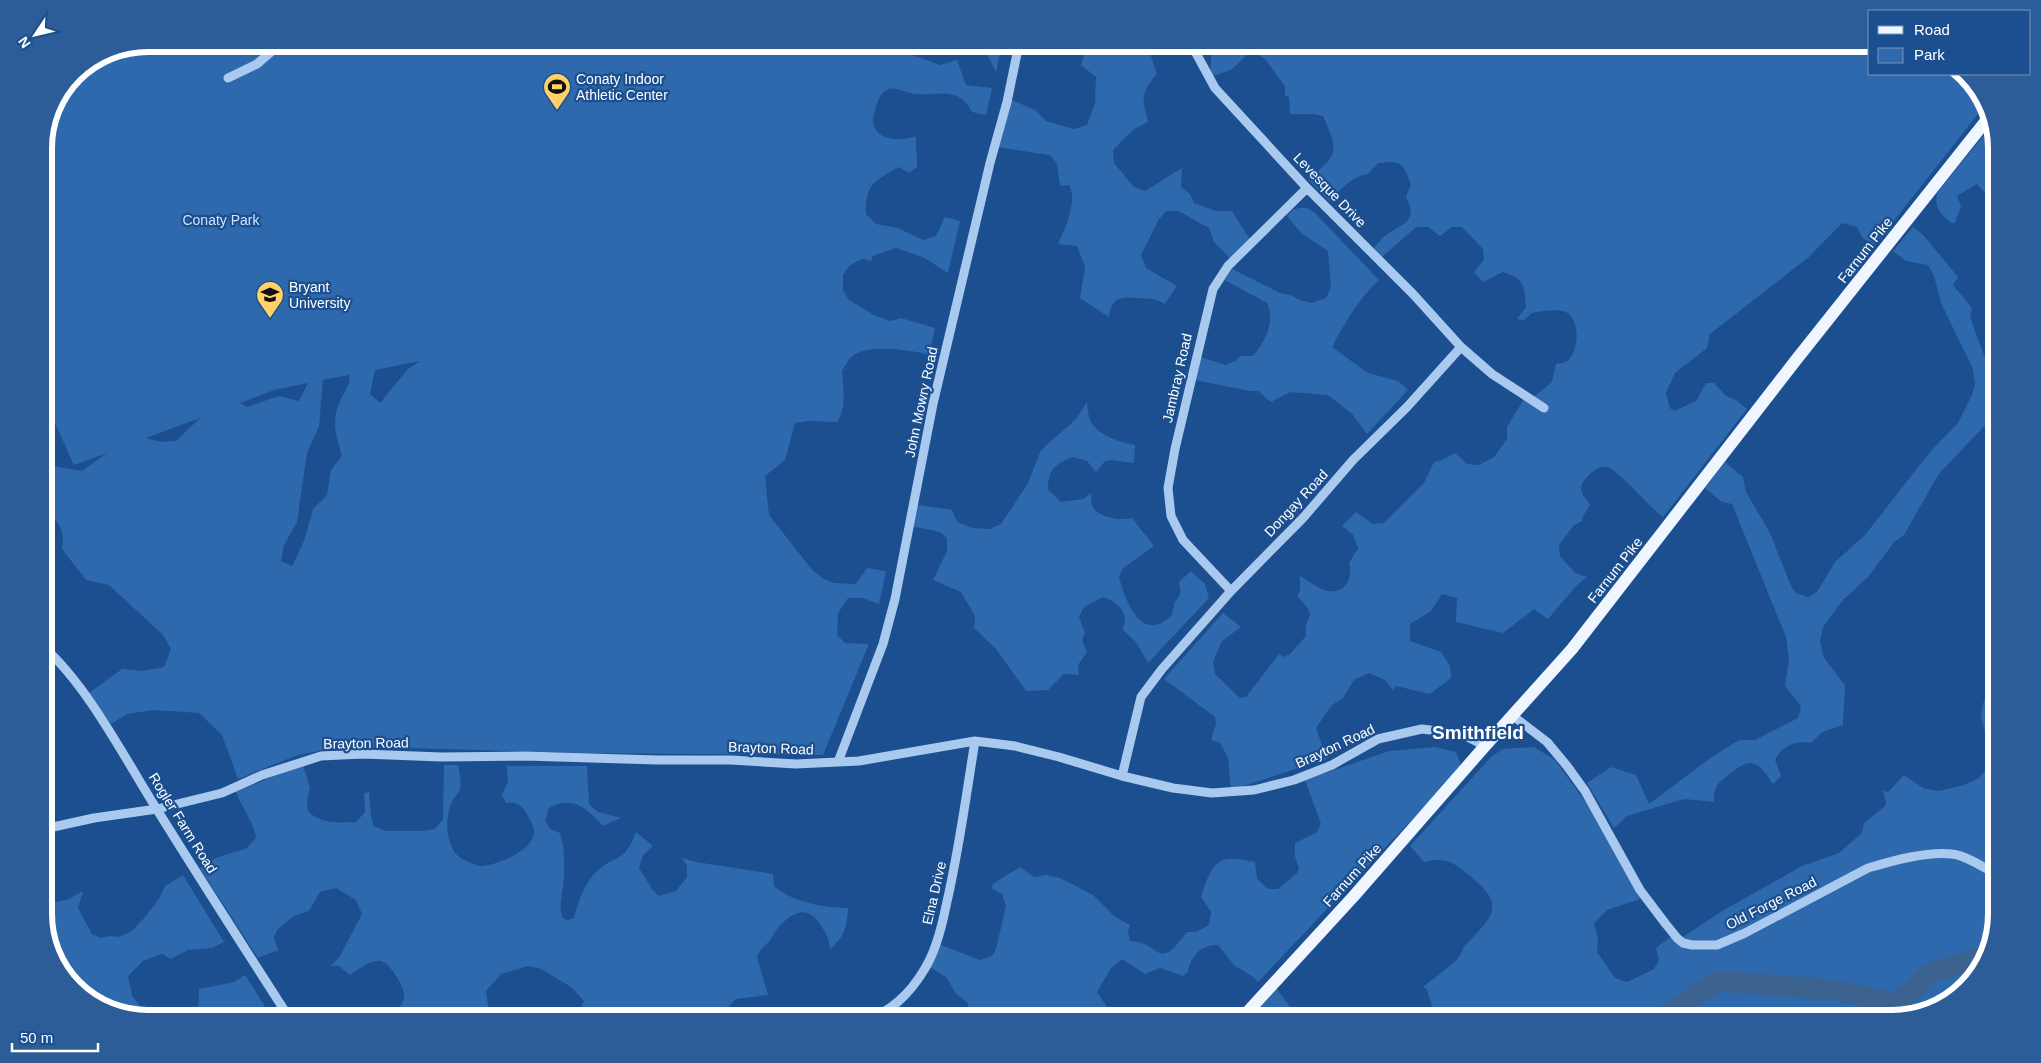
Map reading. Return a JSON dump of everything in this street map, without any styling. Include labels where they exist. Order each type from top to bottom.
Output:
[{"type":"main road","name":"Farnum Pike","points":[[1249,1010],[1354,897],[1578,641],[1796,360],[1985,123]]},
{"type":"street","name":"Levesque Drive","points":[[1196,52],[1215,88],[1308,188],[1413,294],[1461,348]]},
{"type":"street","points":[[228,78],[257,64],[270,53]]},
{"type":"street","name":"John Mowry Road","points":[[838,762],[883,644],[895,600],[933,404],[990,163],[1007,102],[1017,53]]},
{"type":"street","name":"Jambray Road","points":[[1231,591],[1183,540],[1171,516],[1168,488],[1175,449],[1214,289],[1228,266],[1308,188]]},
{"type":"street","points":[[1461,348],[1492,374],[1544,408]]},
{"type":"street","name":"Dongay Road","points":[[1122,776],[1141,697],[1162,669],[1231,591],[1304,518],[1353,460],[1461,348]]},
{"type":"street","name":"Rogler Farm Road","points":[[53,657],[75,683],[109,731],[284,1010]]},
{"type":"street","name":"Old Forge Road","points":[[1513,716],[1547,742],[1567,766],[1585,791],[1640,890],[1677,938],[1692,945],[1708,946],[1724,942],[1745,933],[1862,871],[1880,865],[1936,853],[1954,854],[1988,870]]},
{"type":"street","name":"Brayton Road","points":[[53,827],[94,818],[157,809],[222,792],[262,775],[320,756],[363,754],[441,757],[525,756],[731,760],[796,764],[887,757],[975,741],[1015,746],[1122,776],[1173,788],[1212,793],[1254,790],[1294,780],[1332,765],[1378,739],[1422,729],[1462,734],[1485,746]]},
{"type":"street","name":"Elna Drive","points":[[887,1010],[899,1002],[925,970],[941,930],[953,875],[975,741]]},
{"type":"green space","points":[[1085,52],[1150,52],[1157,74],[1145,91],[1144,96],[1144,107],[1148,122],[1134,129],[1113,150],[1114,163],[1134,187],[1145,191],[1182,168],[1181,187],[1190,194],[1194,203],[1216,211],[1232,211],[1251,241],[1232,260],[1214,242],[1209,228],[1178,211],[1167,211],[1159,219],[1141,255],[1146,268],[1177,286],[1165,304],[1150,299],[1119,299],[1115,301],[1110,310],[1109,317],[1080,298],[1085,267],[1077,246],[1058,244],[1070,214],[1072,198],[1069,185],[1060,186],[1057,163],[1049,155],[997,147],[1007,98],[1035,110],[1046,121],[1074,129],[1087,125],[1095,103],[1096,77],[1081,65]]},
{"type":"green space","points":[[1211,52],[1868,52],[1868,75],[1955,75],[1965,85],[1981,111],[1874,246],[1862,237],[1857,227],[1842,223],[1809,257],[1710,334],[1707,348],[1675,373],[1666,393],[1670,408],[1674,411],[1696,401],[1706,383],[1714,383],[1726,396],[1736,400],[1747,409],[1663,517],[1612,470],[1603,467],[1595,470],[1584,481],[1581,488],[1583,495],[1590,505],[1582,521],[1574,525],[1559,545],[1560,556],[1575,573],[1587,577],[1576,586],[1548,619],[1534,609],[1503,633],[1456,622],[1457,598],[1442,594],[1431,611],[1410,624],[1410,641],[1441,652],[1450,666],[1451,678],[1430,694],[1396,686],[1393,690],[1385,680],[1369,673],[1354,680],[1343,698],[1332,705],[1316,728],[1327,759],[1237,788],[1231,788],[1228,758],[1220,743],[1211,740],[1216,724],[1215,717],[1164,679],[1223,613],[1241,627],[1222,641],[1213,662],[1215,674],[1240,698],[1246,697],[1279,654],[1283,657],[1290,654],[1306,636],[1310,613],[1297,596],[1300,591],[1300,576],[1317,587],[1328,591],[1339,590],[1347,583],[1350,574],[1349,563],[1358,548],[1353,535],[1342,526],[1356,512],[1373,524],[1384,523],[1424,483],[1434,462],[1455,453],[1467,464],[1479,465],[1494,457],[1507,439],[1507,427],[1524,399],[1531,399],[1552,382],[1556,364],[1566,362],[1571,356],[1577,334],[1573,319],[1563,311],[1551,310],[1532,313],[1524,320],[1517,319],[1526,307],[1522,284],[1516,277],[1503,272],[1483,282],[1474,272],[1484,260],[1483,249],[1462,227],[1452,227],[1440,236],[1428,227],[1416,227],[1382,257],[1374,248],[1384,237],[1403,225],[1410,217],[1410,206],[1406,197],[1411,184],[1403,167],[1392,162],[1378,163],[1368,174],[1346,184],[1330,202],[1308,179],[1326,164],[1333,152],[1332,138],[1323,116],[1290,114],[1289,97],[1285,96],[1285,86],[1265,59],[1255,53],[1247,55],[1231,70],[1210,77]]},
{"type":"green space","name":"Conaty Park","points":[[142,53],[911,53],[912,55],[940,65],[957,60],[966,85],[992,88],[986,115],[972,112],[961,98],[954,95],[915,94],[898,89],[890,89],[880,97],[873,119],[874,127],[878,133],[892,139],[916,136],[917,167],[909,173],[899,167],[873,184],[867,196],[866,214],[876,224],[898,228],[923,240],[936,236],[945,217],[960,221],[948,273],[923,257],[896,248],[873,256],[871,261],[862,259],[849,266],[843,275],[843,290],[849,300],[874,315],[890,321],[901,318],[935,328],[929,355],[912,351],[880,349],[861,352],[852,356],[842,371],[843,404],[837,422],[808,421],[795,423],[785,460],[765,476],[769,515],[813,571],[834,583],[856,584],[867,568],[886,571],[879,604],[863,598],[848,598],[838,613],[837,635],[845,643],[869,644],[823,755],[582,753],[340,746],[295,756],[238,779],[222,735],[199,713],[154,710],[127,714],[111,724],[89,693],[122,669],[142,671],[164,667],[171,649],[163,635],[109,585],[86,580],[62,549],[62,532],[58,523],[53,518],[53,465],[82,471],[107,453],[74,465],[53,419],[53,136],[62,106],[72,90],[85,76],[106,62],[130,54]],"holes":[[[420,361],[408,369],[380,403],[370,394],[375,370]],[[349,375],[348,385],[337,409],[335,422],[336,435],[342,456],[331,470],[327,495],[313,509],[304,541],[292,566],[281,561],[284,545],[297,522],[307,453],[319,426],[323,380]],[[308,383],[299,401],[279,396],[247,407],[240,403],[274,390]],[[200,418],[176,441],[161,442],[146,438]]]},
{"type":"green space","points":[[986,53],[1000,53],[996,72]]},
{"type":"green space","points":[[1987,131],[1988,196],[1977,184],[1957,196],[1961,206],[1955,223],[1951,223],[1937,207],[1937,193]]},
{"type":"green space","points":[[1307,208],[1314,212],[1379,280],[1347,320],[1332,347],[1368,373],[1398,381],[1408,390],[1367,434],[1352,414],[1328,395],[1290,392],[1271,402],[1258,391],[1195,380],[1200,357],[1226,365],[1237,360],[1240,356],[1253,356],[1262,344],[1268,331],[1270,317],[1267,303],[1225,280],[1232,269],[1280,293],[1291,295],[1299,300],[1312,303],[1326,298],[1331,287],[1328,251],[1301,233],[1287,216],[1293,210]]},
{"type":"green space","points":[[1913,227],[1924,236],[1958,277],[1953,285],[1972,308],[1970,317],[1988,366],[1988,422],[1938,475],[1904,535],[1895,541],[1868,577],[1843,600],[1823,627],[1820,641],[1824,658],[1845,685],[1843,725],[1822,732],[1811,743],[1795,743],[1781,751],[1775,760],[1781,776],[1773,784],[1761,768],[1755,764],[1748,763],[1734,770],[1719,783],[1715,790],[1714,802],[1684,799],[1627,816],[1614,828],[1587,783],[1611,767],[1636,775],[1649,804],[1709,759],[1739,740],[1755,740],[1798,718],[1801,706],[1785,686],[1789,659],[1786,637],[1732,504],[1722,502],[1705,488],[1725,462],[1743,477],[1746,492],[1770,533],[1791,586],[1796,593],[1808,597],[1817,592],[1835,562],[1865,535],[1930,452],[1958,423],[1972,395],[1975,384],[1973,369],[1941,303],[1934,276],[1928,265],[1906,261],[1893,251]]},
{"type":"green space","points":[[1087,402],[1090,420],[1097,429],[1112,438],[1135,445],[1134,463],[1105,461],[1096,472],[1087,461],[1073,457],[1054,468],[1049,477],[1048,490],[1061,502],[1083,499],[1091,493],[1092,505],[1099,513],[1116,519],[1132,518],[1154,546],[1123,568],[1119,577],[1124,594],[1133,612],[1146,624],[1154,625],[1170,617],[1180,594],[1179,582],[1191,571],[1205,584],[1209,598],[1148,663],[1136,642],[1122,629],[1125,618],[1124,613],[1118,605],[1103,597],[1084,607],[1079,617],[1085,633],[1082,640],[1087,652],[1078,665],[1079,675],[1064,674],[1048,690],[1026,691],[996,649],[974,628],[975,616],[961,592],[933,580],[947,551],[947,538],[940,532],[911,526],[912,504],[952,510],[957,522],[972,528],[990,529],[1001,524],[1027,485],[1041,450],[1076,419]]},
{"type":"green space","points":[[1988,698],[1988,744],[1981,716],[1984,700]]},
{"type":"green space","points":[[1435,747],[1456,752],[1461,765],[1456,773],[1258,982],[1235,966],[1218,945],[1212,945],[1202,949],[1194,956],[1188,972],[1183,976],[1160,968],[1145,974],[1122,959],[1111,968],[1097,992],[1109,1010],[968,1010],[968,1003],[956,994],[946,977],[928,966],[936,943],[980,960],[992,956],[996,949],[1006,906],[1002,894],[991,888],[994,883],[1020,867],[1034,877],[1046,875],[1060,878],[1093,895],[1114,916],[1130,925],[1128,931],[1130,941],[1148,946],[1164,954],[1170,951],[1187,932],[1196,932],[1209,925],[1211,912],[1201,897],[1210,874],[1221,861],[1233,858],[1255,862],[1257,879],[1268,889],[1278,889],[1297,873],[1299,868],[1295,857],[1295,843],[1316,833],[1321,824],[1305,780],[1389,751]]},
{"type":"green space","points":[[1534,747],[1555,760],[1587,804],[1640,899],[1607,910],[1594,923],[1598,939],[1597,952],[1615,978],[1627,982],[1654,969],[1659,960],[1656,948],[1673,935],[1683,937],[1722,911],[1802,866],[1839,853],[1862,833],[1864,823],[1885,806],[1886,802],[1883,791],[1888,792],[1904,775],[1923,788],[1939,791],[1964,785],[1979,778],[1987,768],[1988,763],[1988,927],[1979,957],[1965,978],[1956,987],[1935,1001],[1911,1009],[1899,1010],[1430,1010],[1432,1006],[1427,990],[1423,987],[1459,957],[1464,947],[1488,919],[1492,912],[1492,904],[1489,896],[1481,886],[1458,866],[1443,860],[1424,862],[1410,846],[1492,756],[1503,749]]},
{"type":"green space","points":[[303,765],[310,788],[307,800],[308,811],[318,818],[337,822],[356,822],[365,812],[364,794],[369,791],[371,816],[374,826],[386,831],[424,831],[435,829],[443,819],[444,765],[458,765],[461,785],[449,810],[447,824],[449,838],[457,855],[481,866],[499,862],[518,853],[526,847],[534,832],[528,815],[522,808],[516,803],[506,803],[502,795],[508,782],[507,766],[587,766],[589,804],[598,812],[621,818],[603,826],[579,805],[565,803],[549,808],[545,820],[550,829],[560,833],[563,846],[564,873],[561,906],[563,918],[567,920],[574,918],[577,906],[588,882],[603,866],[619,857],[628,849],[636,832],[653,846],[643,855],[639,868],[652,889],[659,896],[676,891],[687,877],[687,866],[682,858],[696,862],[773,874],[774,886],[781,892],[809,903],[848,908],[846,926],[842,936],[830,949],[826,933],[815,918],[804,912],[787,919],[776,930],[757,957],[768,995],[736,999],[729,1006],[729,1010],[583,1010],[582,1005],[584,1001],[571,987],[541,969],[528,966],[501,974],[486,991],[489,1010],[396,1010],[403,1002],[403,990],[393,971],[385,963],[381,961],[373,962],[350,975],[339,966],[331,966],[340,956],[362,914],[356,900],[336,888],[320,892],[309,911],[294,916],[277,930],[274,938],[278,950],[258,958],[200,868],[216,858],[247,848],[256,838],[253,826],[236,791]]},
{"type":"green space","points":[[183,875],[224,942],[212,948],[188,950],[171,959],[162,954],[143,961],[128,976],[132,996],[144,1010],[130,1009],[106,1001],[85,987],[76,978],[62,957],[54,933],[53,903],[69,899],[83,891],[78,908],[92,934],[101,938],[109,936],[120,937],[132,931],[146,916],[160,897],[165,886]]},
{"type":"green space","points":[[245,975],[267,1010],[197,1010],[199,989],[234,982]]},
{"type":"green space","points":[[1277,989],[1292,1010],[1258,1010]]},
{"type":"waterway","points":[[1675,1010],[1717,981],[1835,990],[1897,1004],[1930,973],[1978,959]]},
{"type":"place","name":"Conaty Indoor Athletic Center","points":[[557,111]]},
{"type":"place","name":"Bryant University","points":[[270,319]]},
{"type":"district","name":"Smithfield","points":[[1478,732]]}]
